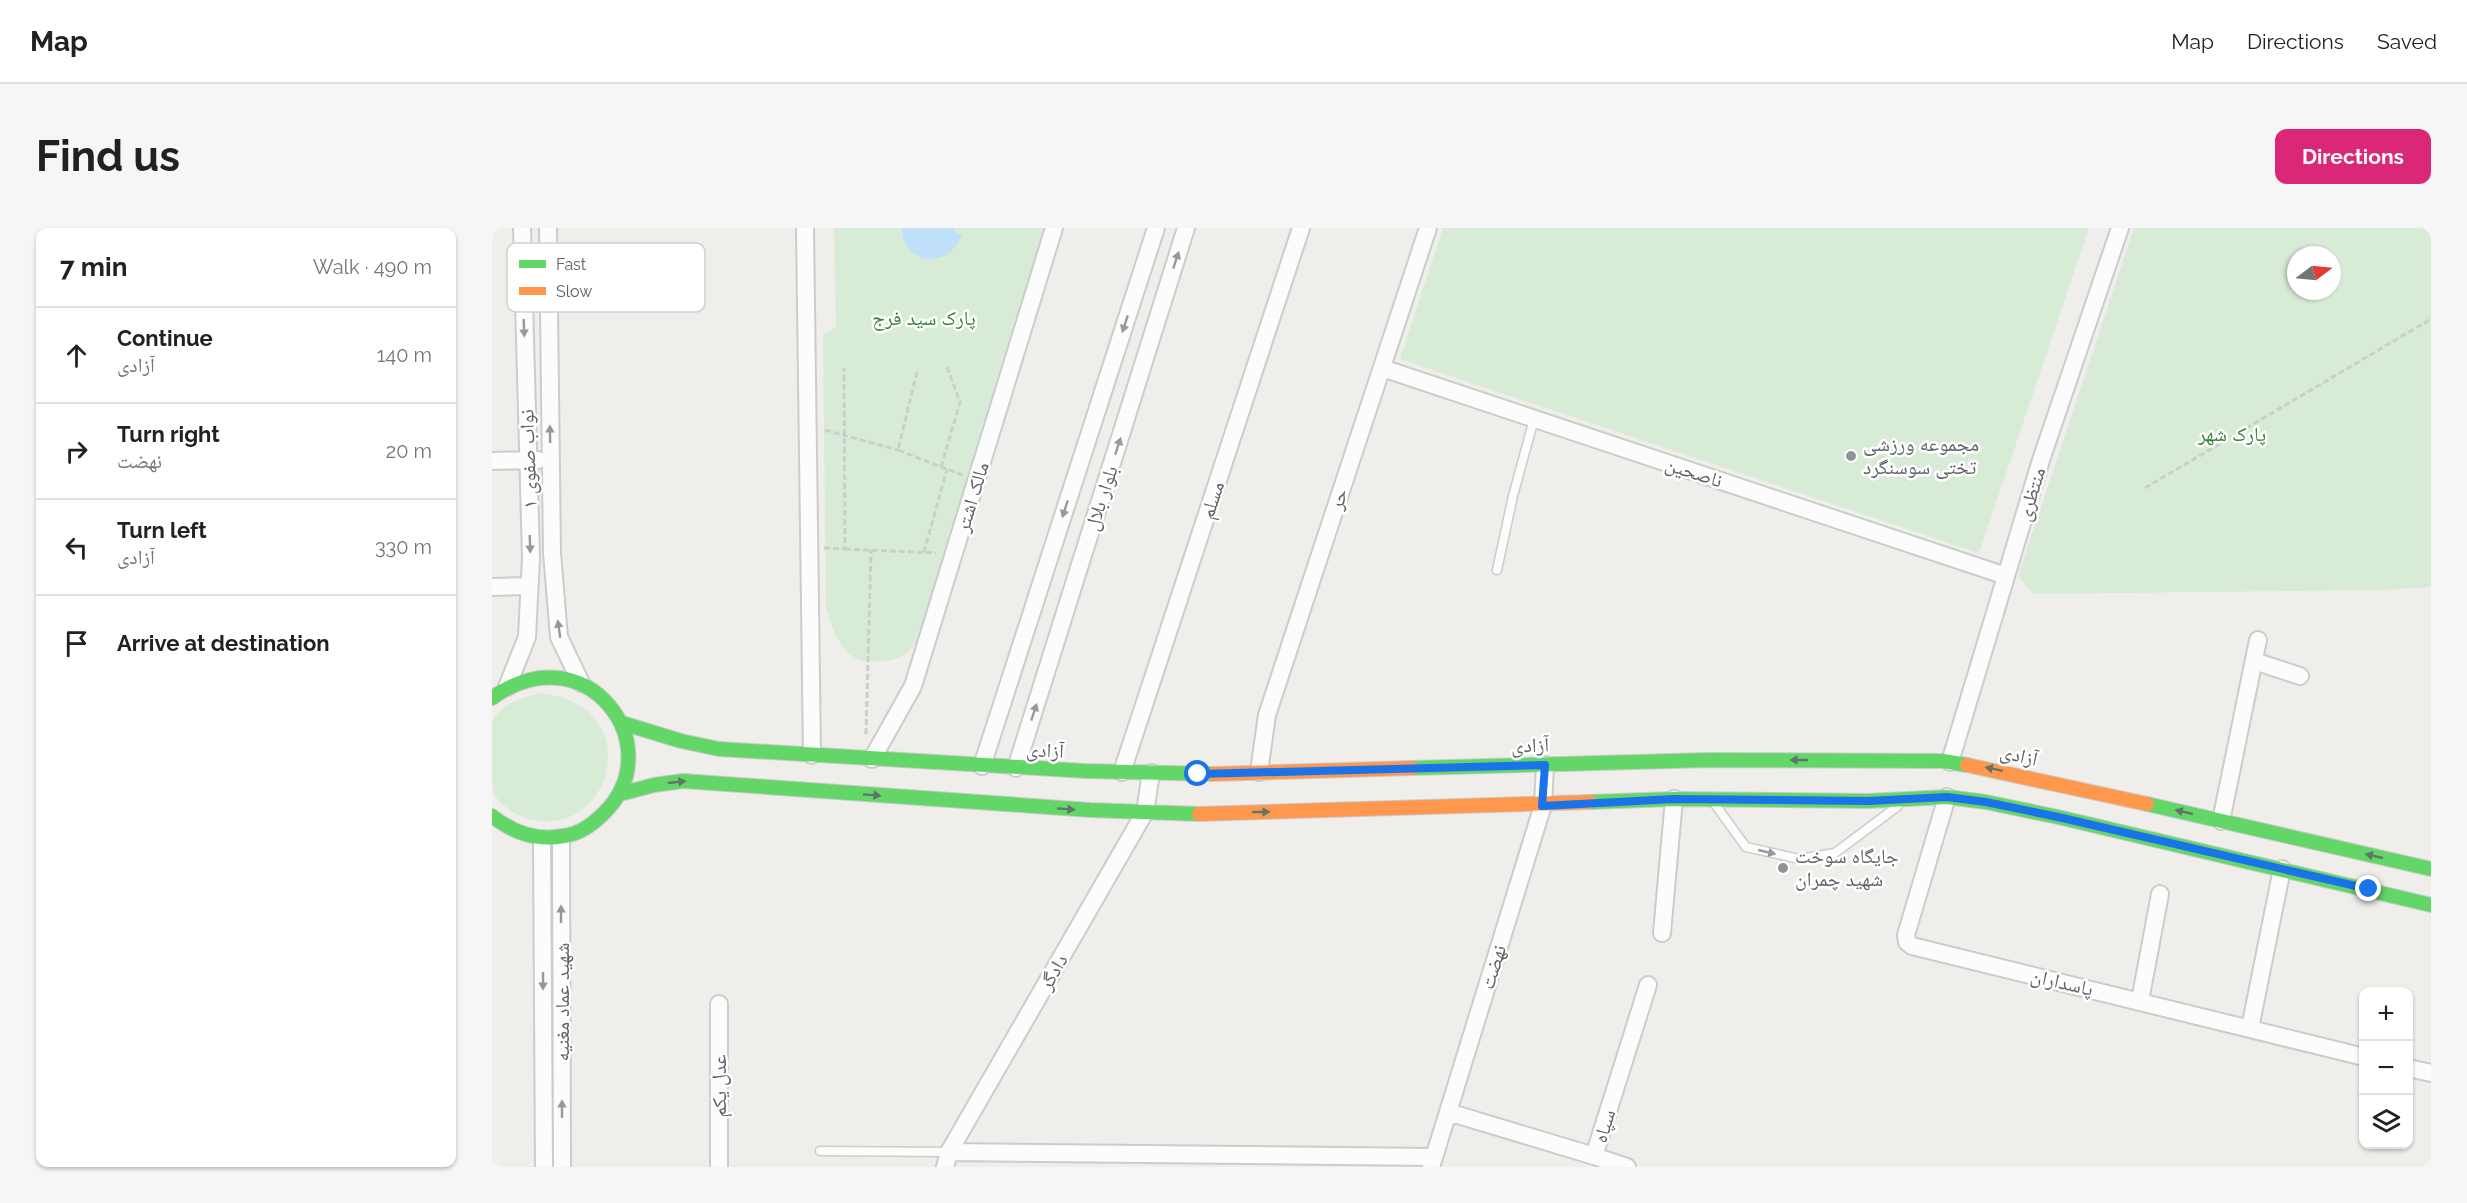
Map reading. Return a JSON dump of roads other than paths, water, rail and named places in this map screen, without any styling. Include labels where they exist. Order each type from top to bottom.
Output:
[{"type":"main road","points":[[492,698],[507,687],[524,679],[543,676],[562,677],[581,683],[597,693],[612,707],[627,741],[629,759],[627,777],[610,810],[596,824],[579,833],[561,838],[542,839],[523,835],[506,827],[492,816]]},
{"type":"main road","name":"آزادی","points":[[621,723],[681,741],[719,749],[1016,768],[1150,773],[1709,760],[1860,759],[1950,762],[1989,768],[2431,869]]},
{"type":"main road","points":[[620,794],[654,785],[683,781],[1090,810],[1214,813],[1542,806],[1674,799],[1947,797],[1997,804],[2431,905]]},
{"type":"street","name":"نواب صفوی ۱","points":[[522,228],[522,243]]},
{"type":"street","name":"نواب صفوی ۱","points":[[549,228],[549,243]]},
{"type":"street","points":[[805,228],[812,755]]},
{"type":"street","name":"مالک اشتر","points":[[869,759],[913,686],[1054,228]]},
{"type":"street","name":"بلوار بلال","points":[[982,766],[1156,228]]},
{"type":"street","name":"بلوار بلال","points":[[1016,768],[1186,228]]},
{"type":"street","name":"مسلم","points":[[1122,772],[1301,228]]},
{"type":"street","name":"حر","points":[[1259,772],[1267,715],[1428,228]]},
{"type":"street","name":"منتظری","points":[[1950,762],[2041,460],[2120,228]]},
{"type":"street","name":"نواب صفوی ۱","points":[[507,687],[527,637],[531,558],[524,312]]},
{"type":"street","name":"نواب صفوی ۱","points":[[550,312],[552,553],[559,637],[581,683]]},
{"type":"street","name":"ناصحین","points":[[1382,368],[2006,576]]},
{"type":"street","points":[[492,461],[551,460]]},
{"type":"street","points":[[492,587],[529,586]]},
{"type":"street","points":[[2221,821],[2258,640]]},
{"type":"street","points":[[2254,661],[2300,676]]},
{"type":"street","name":"نهضت","points":[[1433,1162],[1542,806],[1545,765]]},
{"type":"street","name":"دادگر","points":[[947,1159],[1145,812],[1150,773]]},
{"type":"street","name":"پاسداران","points":[[1947,797],[1906,935],[1907,942],[1912,946],[2359,1056]]},
{"type":"street","points":[[1662,933],[1674,799]]},
{"type":"street","name":"شهید عماد مغنیه","points":[[561,838],[562,1167]]},
{"type":"street","name":"شهید عماد مغنیه","points":[[542,839],[544,1167]]},
{"type":"street","points":[[2250,1028],[2282,869]]},
{"type":"street","points":[[2140,1001],[2160,894]]},
{"type":"street","name":"سپاه","points":[[1448,1112],[1594,1156],[1648,985]]},
{"type":"street","name":"عدل یکم","points":[[719,1004],[719,1167]]},
{"type":"street","points":[[2413,1069],[2431,1073]]},
{"type":"street","points":[[1594,1156],[1627,1167]]},
{"type":"street","points":[[947,1159],[1433,1162]]},
{"type":"lane","points":[[1497,570],[1512,496],[1534,419]]},
{"type":"lane","points":[[1712,800],[1746,847],[1800,859],[1835,853],[1906,799]]},
{"type":"lane","points":[[820,1151],[947,1159]]},
{"type":"water","points":[[902,228],[955,228],[955,233],[962,234],[956,246],[948,254],[928,259],[910,250],[904,241]]},
{"type":"place","name":"مجموعه ورزشی تختی سوسنگرد","points":[[1851,456]]},
{"type":"place","name":"جایگاه سوخت شهید چمران","points":[[1783,868]]},
{"type":"park label","name":"پارک سید فرج","points":[[924,318]]},
{"type":"park label","name":"پارک شهر","points":[[2232,434]]}]
